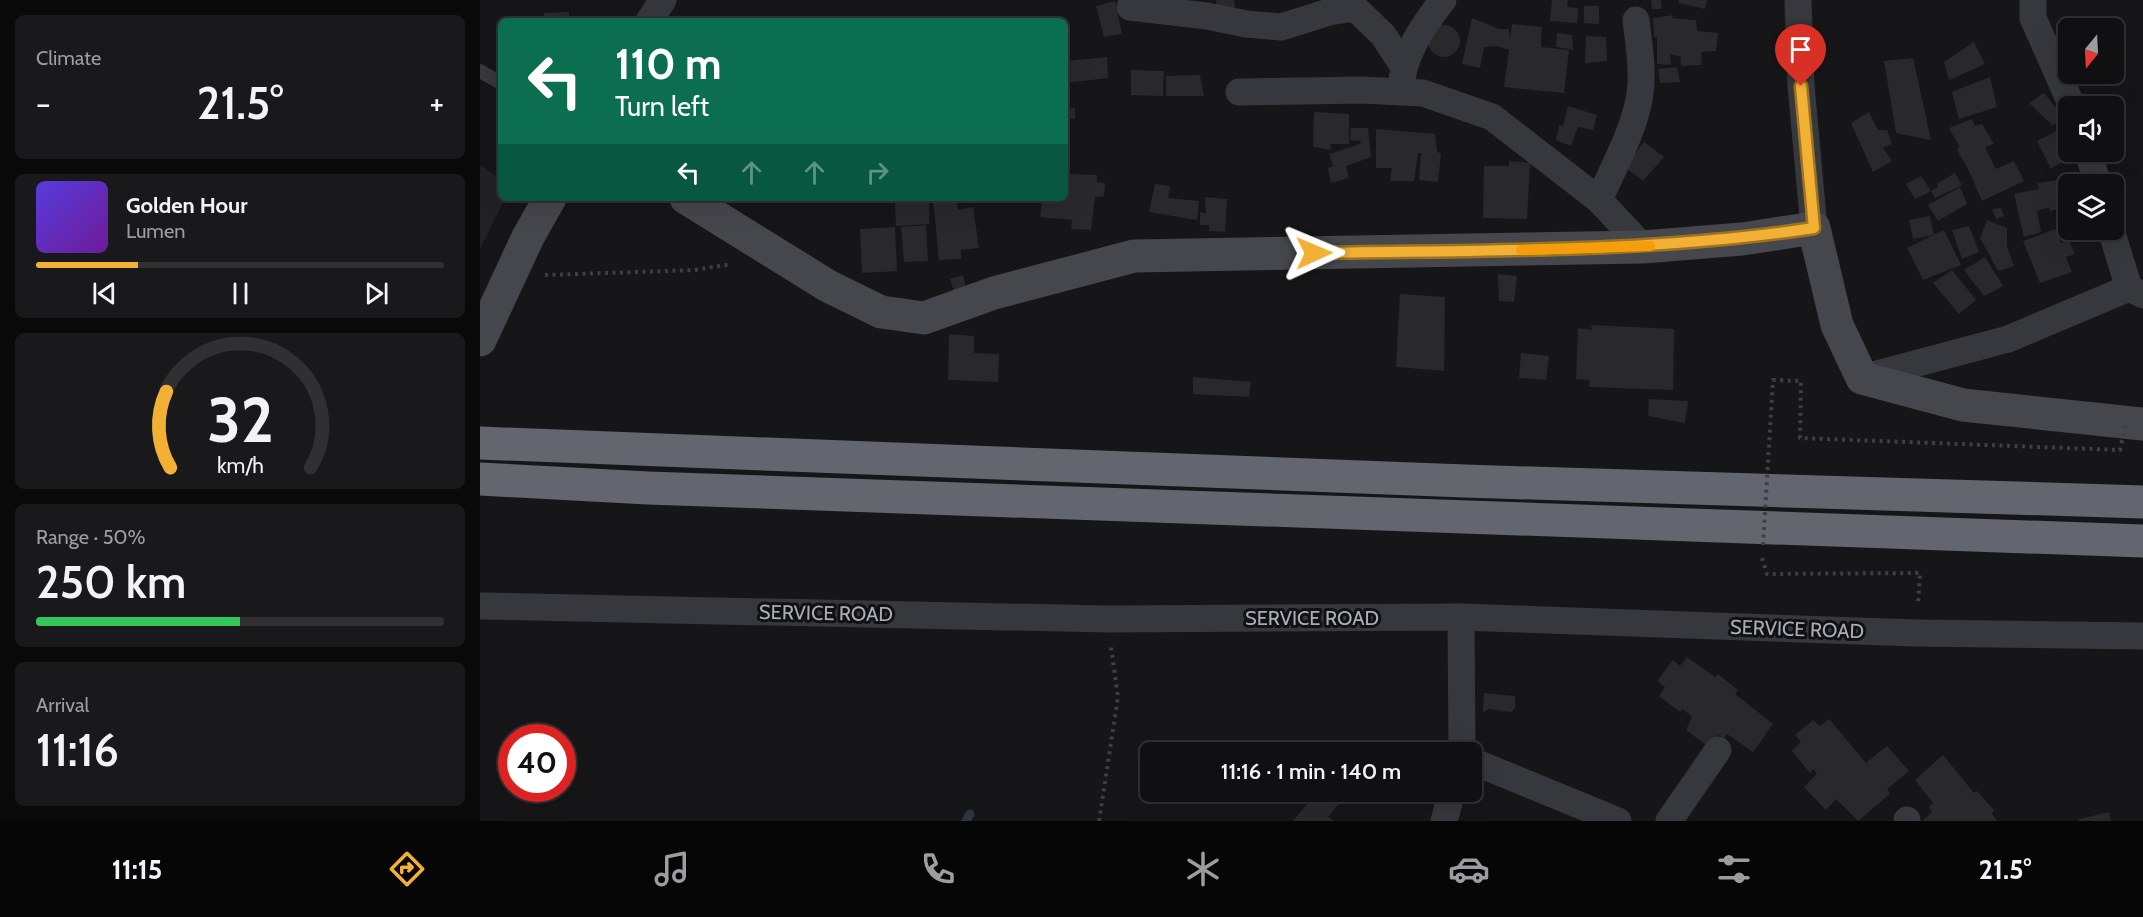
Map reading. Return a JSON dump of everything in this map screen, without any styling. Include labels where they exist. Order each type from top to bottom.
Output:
[{"type":"highway","points":[[480,443],[1466,481],[2143,502]]},
{"type":"highway","points":[[480,479],[683,489],[2143,541]]},
{"type":"street","points":[[651,18],[663,0]]},
{"type":"street","points":[[1797,0],[1801,86],[1814,228],[1837,325],[1862,378],[1963,405],[2135,424]]},
{"type":"street","points":[[2033,0],[2033,18],[2068,96]]},
{"type":"street","points":[[1403,79],[1419,33],[1437,3]]},
{"type":"street","points":[[1130,6],[1207,16],[1246,24],[1281,27],[1354,4],[1383,35],[1403,79],[1423,93],[1492,117],[1599,200],[1643,247]]},
{"type":"street","points":[[1599,200],[1631,128],[1640,98],[1640,59],[1636,20]]},
{"type":"street","points":[[1239,92],[1403,79]]},
{"type":"street","points":[[480,340],[548,201]]},
{"type":"street","points":[[691,201],[828,286],[881,312],[924,318],[994,293],[1134,256],[1643,247],[1742,239],[1814,228]]},
{"type":"street","points":[[1862,378],[2008,339],[2136,292],[2115,240]]},
{"type":"street","name":"SERVICE ROAD","points":[[480,606],[1107,619],[1461,617],[1916,633],[2143,636]]},
{"type":"street","points":[[1461,617],[1462,742]]},
{"type":"street","points":[[1669,821],[1718,750]]},
{"type":"street","points":[[1482,765],[1618,821]]},
{"type":"street","points":[[1444,821],[1449,802]]},
{"type":"lane","points":[[480,71],[498,81]]},
{"type":"path","points":[[509,278],[576,272],[694,270],[780,257]]},
{"type":"path","points":[[1916,633],[1920,573],[1767,574],[1762,559],[1773,380],[1801,381],[1800,438],[2120,450],[2135,424]]},
{"type":"path","points":[[1099,821],[1118,697],[1107,619]]},
{"type":"shaded area","points":[[480,165],[498,178],[498,201],[504,201],[480,249]]},
{"type":"building","points":[[1216,0],[1234,0],[1235,8],[1217,8]]},
{"type":"building","points":[[1552,0],[1568,0],[1567,7],[1578,8],[1577,23],[1550,21]]},
{"type":"building","points":[[1651,0],[1661,0],[1662,9],[1652,9]]},
{"type":"building","points":[[1679,0],[1707,0],[1705,9],[1678,3]]},
{"type":"building","points":[[1115,1],[1122,34],[1104,37],[1096,6]]},
{"type":"building","points":[[1584,6],[1599,6],[1599,24],[1584,23]]},
{"type":"building","points":[[569,12],[569,18],[544,18],[544,13]]},
{"type":"building","points":[[1673,15],[1672,18],[1696,20],[1697,31],[1718,33],[1716,51],[1701,52],[1702,65],[1681,66],[1681,57],[1670,54],[1671,65],[1657,64],[1657,37],[1654,37],[1653,18]]},
{"type":"building","points":[[1472,18],[1499,29],[1509,29],[1510,40],[1512,24],[1542,27],[1541,47],[1569,50],[1564,93],[1504,87],[1509,50],[1497,46],[1484,47],[1480,68],[1462,64]]},
{"type":"building","points":[[1444,25],[1456,29],[1460,41],[1456,53],[1444,57],[1432,53],[1428,41],[1432,29]]},
{"type":"building","points":[[1557,33],[1572,35],[1573,50],[1556,47]]},
{"type":"building","points":[[1586,36],[1606,37],[1607,61],[1585,63]]},
{"type":"building","points":[[1974,42],[1985,64],[1949,80],[1944,62]]},
{"type":"building","points":[[1107,57],[1108,78],[1068,83],[1068,61]]},
{"type":"building","points":[[1913,58],[1931,140],[1896,133],[1884,61]]},
{"type":"building","points":[[1677,67],[1680,82],[1660,83],[1658,69]]},
{"type":"building","points":[[1131,70],[1164,71],[1163,96],[1131,95]]},
{"type":"building","points":[[1200,75],[1204,96],[1166,96],[1166,76]]},
{"type":"building","points":[[1990,77],[1997,107],[1959,119],[1952,92]]},
{"type":"building","points":[[2044,93],[2058,110],[2058,121],[2053,126],[2029,103]]},
{"type":"building","points":[[1568,106],[1597,115],[1593,130],[1578,127],[1571,146],[1556,140],[1559,125],[1563,126]]},
{"type":"building","points":[[1068,107],[1075,108],[1075,119],[1068,118]]},
{"type":"building","points":[[1314,112],[1349,114],[1349,144],[1330,144],[1331,150],[1313,147]]},
{"type":"building","points":[[1869,112],[1878,130],[1887,130],[1892,144],[1883,148],[1892,161],[1873,172],[1851,123]]},
{"type":"building","points":[[1972,119],[1975,126],[1982,124],[1994,144],[1985,147],[1996,169],[2014,161],[2024,181],[1982,201],[1949,128]]},
{"type":"building","points":[[1351,128],[1368,128],[1371,157],[1346,166],[1349,178],[1331,183],[1328,168],[1333,166],[1329,154],[1360,144],[1361,141],[1350,140]]},
{"type":"building","points":[[1376,129],[1435,134],[1437,151],[1441,154],[1438,182],[1419,180],[1421,153],[1418,153],[1414,181],[1390,181],[1392,168],[1376,168]]},
{"type":"building","points":[[2057,131],[2058,162],[2062,162],[2051,169],[2037,141]]},
{"type":"building","points":[[1644,142],[1664,157],[1643,181],[1625,167]]},
{"type":"building","points":[[1509,161],[1530,163],[1527,219],[1483,218],[1484,166],[1509,166]]},
{"type":"building","points":[[1955,173],[1962,185],[1935,198],[1931,191],[1938,187],[1937,184]]},
{"type":"building","points":[[1068,174],[1097,175],[1097,182],[1105,183],[1104,196],[1095,197],[1091,230],[1071,229],[1072,220],[1040,217],[1042,201],[1068,201]]},
{"type":"building","points":[[1921,176],[1931,191],[1915,199],[1906,184]]},
{"type":"building","points":[[2058,180],[2058,209],[2050,211],[2049,207],[2037,211],[2041,232],[2024,237],[2014,194],[2039,189],[2037,183]]},
{"type":"building","points":[[1155,184],[1170,186],[1168,198],[1199,201],[1197,220],[1149,212]]},
{"type":"building","points":[[1960,187],[1967,204],[1938,221],[1928,205]]},
{"type":"building","points":[[1205,197],[1227,199],[1225,232],[1209,231],[1209,225],[1200,225],[1200,212],[1206,213]]},
{"type":"building","points":[[929,201],[929,224],[896,226],[895,202]]},
{"type":"building","points":[[933,201],[956,201],[958,210],[973,207],[979,248],[961,250],[961,259],[939,260]]},
{"type":"building","points":[[2001,208],[2004,216],[1996,219],[1992,209]]},
{"type":"building","points":[[1930,216],[1934,235],[1913,239],[1909,220]]},
{"type":"building","points":[[1987,220],[2007,228],[2007,247],[2014,266],[1998,271],[1980,238]]},
{"type":"building","points":[[926,225],[928,261],[904,262],[901,227]]},
{"type":"building","points":[[1969,226],[1979,252],[1962,259],[1952,230]]},
{"type":"building","points":[[895,227],[897,271],[862,273],[860,229]]},
{"type":"building","points":[[2055,229],[2058,240],[2061,243],[2069,240],[2075,254],[2066,257],[2072,272],[2040,283],[2023,241]]},
{"type":"building","points":[[1944,230],[1961,265],[1923,280],[1907,248]]},
{"type":"building","points":[[1985,257],[2003,286],[1984,296],[1964,270]]},
{"type":"building","points":[[1952,270],[1976,300],[1959,314],[1933,283]]},
{"type":"building","points":[[1498,274],[1517,276],[1514,302],[1499,301]]},
{"type":"building","points":[[963,275],[966,288],[954,291],[950,279]]},
{"type":"building","points":[[1400,294],[1445,297],[1444,371],[1396,367]]},
{"type":"building","points":[[1591,325],[1674,329],[1673,390],[1589,387],[1590,380],[1576,379],[1578,328],[1592,330]]},
{"type":"building","points":[[949,334],[974,336],[974,353],[999,354],[998,382],[948,380]]},
{"type":"building","points":[[1521,353],[1549,356],[1546,380],[1519,378]]},
{"type":"building","points":[[1193,377],[1251,382],[1249,397],[1193,394]]},
{"type":"building","points":[[1649,399],[1688,401],[1685,423],[1648,416]]},
{"type":"building","points":[[1687,657],[1715,677],[1718,674],[1738,690],[1735,694],[1773,724],[1753,752],[1727,734],[1724,738],[1718,735],[1709,747],[1686,730],[1692,717],[1683,709],[1680,712],[1659,696],[1665,687],[1657,681],[1673,660],[1680,666]]},
{"type":"building","points":[[1484,693],[1515,696],[1515,708],[1511,712],[1489,709],[1483,712]]},
{"type":"building","points":[[1829,719],[1866,763],[1887,746],[1909,771],[1887,789],[1890,794],[1858,821],[1836,799],[1826,810],[1804,787],[1817,774],[1813,769],[1810,773],[1792,751],[1801,742],[1795,735],[1813,720],[1820,726]]},
{"type":"building","points":[[1943,755],[1974,793],[1977,791],[1994,810],[1992,814],[1997,821],[1922,821],[1932,812],[1929,807],[1933,803],[1915,780]]},
{"type":"building","points":[[1309,802],[1341,802],[1328,817],[1334,821],[1293,821]]},
{"type":"building","points":[[2109,812],[2111,821],[2079,821],[2079,819]]},
{"type":"waterway","points":[[966,821],[970,814]]},
{"type":"slow traffic","points":[[1521,250],[1650,246]]},
{"type":"route","points":[[1314,253],[1643,247],[1742,239],[1814,228],[1801,86]]}]
